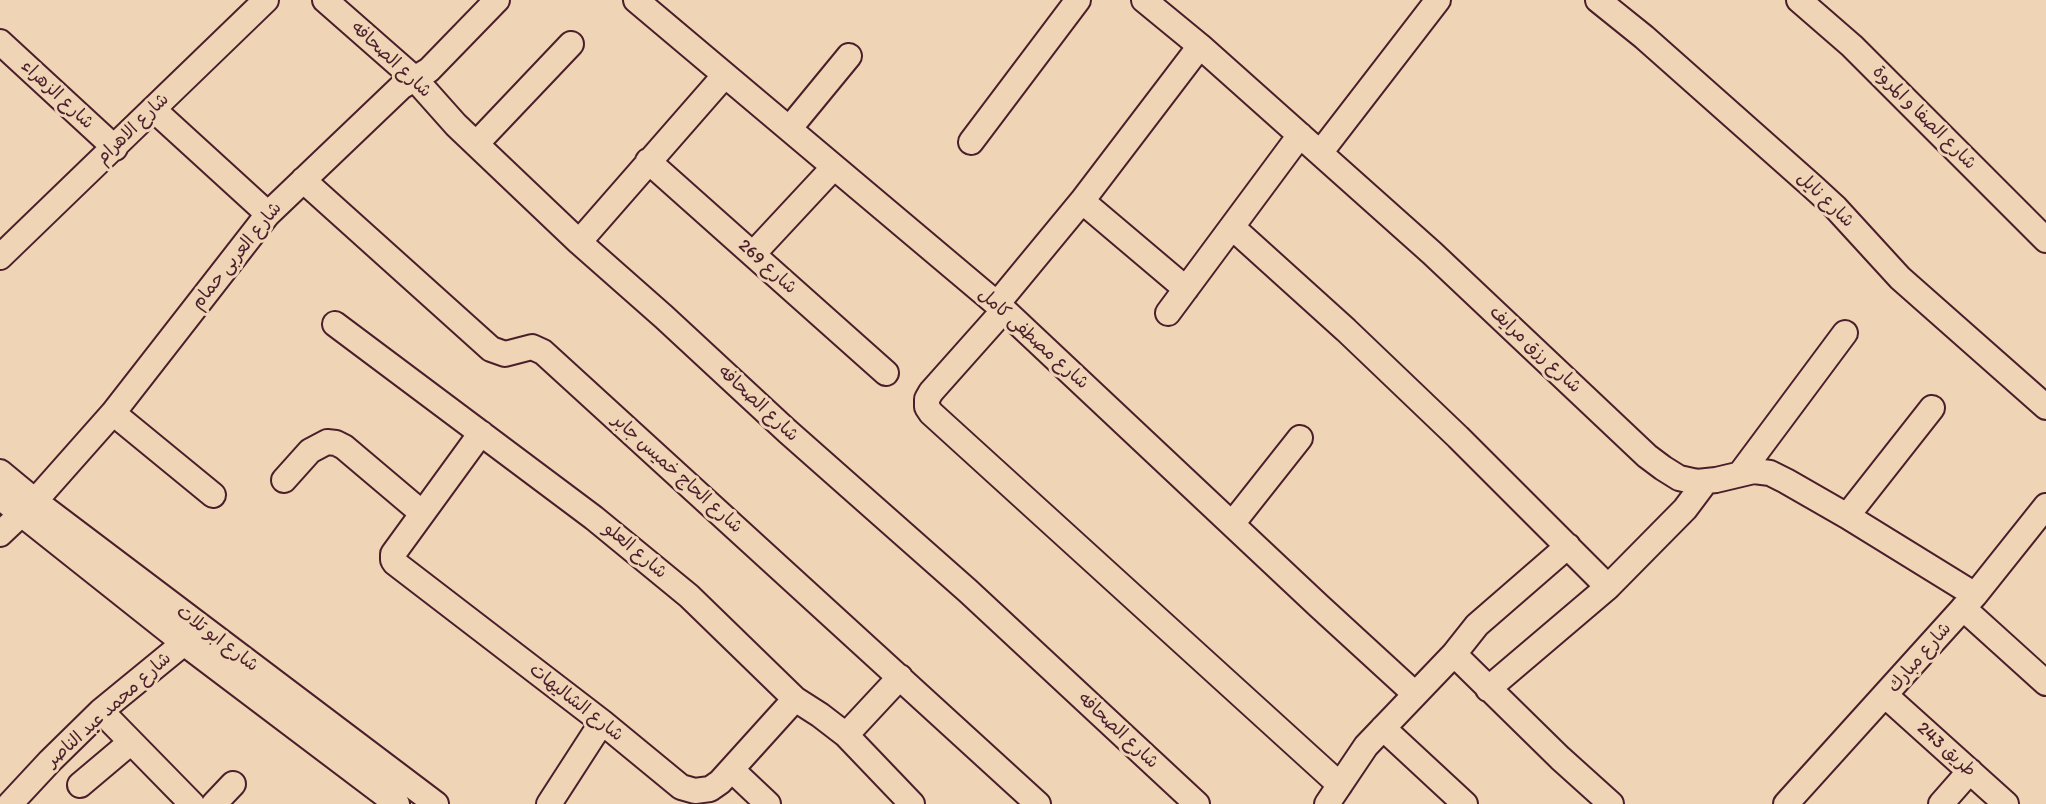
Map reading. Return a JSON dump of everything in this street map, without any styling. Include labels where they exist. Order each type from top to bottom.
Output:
[{"type":"street","name":"شارع الاهرام","points":[[0,257],[266,0]]},
{"type":"street","name":"شارع الصحافه","points":[[325,0],[415,79],[456,125],[579,242],[664,316],[786,431],[968,591],[1197,804]]},
{"type":"street","name":"شارع العربى حمام","points":[[0,534],[28,507],[113,413],[268,214],[401,87],[429,70],[496,0]]},
{"type":"street","name":"شارع مصطفى كامل","points":[[636,0],[1000,307],[1415,694]]},
{"type":"street","points":[[971,142],[1078,0]]},
{"type":"street","name":"شارع رزق مرايف","points":[[1144,0],[1200,46],[1432,253],[1647,456],[1679,478],[1697,482],[1754,471],[1770,473],[1786,481],[1847,516],[1969,602],[2046,683]]},
{"type":"street","points":[[1320,153],[1438,0]]},
{"type":"street","name":"شارع نايل","points":[[1598,0],[1644,37],[1812,186],[1835,207],[1900,278],[2046,407]]},
{"type":"street","name":"شارع الصفا و المروة","points":[[1798,0],[1852,46],[2046,240]]},
{"type":"street","name":"شارع الزهراء","points":[[0,42],[115,148]]},
{"type":"street","points":[[476,144],[571,44]]},
{"type":"street","points":[[1200,46],[1000,307],[931,392],[927,399],[927,407],[931,413],[1333,795],[1366,746],[1454,654],[1477,625],[1568,546]]},
{"type":"street","points":[[789,129],[849,56]]},
{"type":"street","points":[[579,242],[725,75]]},
{"type":"street","points":[[153,110],[268,214]]},
{"type":"street","points":[[1168,313],[1300,135]]},
{"type":"street","name":"شارع 269","points":[[648,161],[886,373]]},
{"type":"street","points":[[753,254],[834,167]]},
{"type":"street","name":"شارع الحاج خميس جابر","points":[[303,180],[491,349],[505,354],[532,347],[543,352],[1038,804]]},
{"type":"street","points":[[1082,201],[1186,289]]},
{"type":"street","points":[[1232,227],[1441,420],[1608,587]]},
{"type":"street","name":"شارع العلو","points":[[335,324],[594,518],[689,596],[795,699],[846,735],[912,804]]},
{"type":"street","points":[[1740,474],[1845,333]]},
{"type":"street","points":[[1847,516],[1932,408]]},
{"type":"street","points":[[113,413],[213,495]]},
{"type":"street","name":"شارع الشاليهات","points":[[481,433],[393,554],[395,563],[602,722],[681,788],[695,791],[710,789],[732,771],[795,699]]},
{"type":"street","points":[[1232,524],[1300,438]]},
{"type":"street","points":[[284,480],[310,451],[327,442],[336,443],[344,447],[422,513]]},
{"type":"street","name":"شارع ابو تلات","points":[[0,472],[28,507],[184,643],[398,804]]},
{"type":"street","points":[[1488,689],[1608,587],[1685,509],[1706,481]]},
{"type":"street","name":"شارع ابو تلات","points":[[0,497],[28,507],[436,804]]},
{"type":"street","name":"شارع مبارك","points":[[1786,804],[1969,602],[2046,506]]},
{"type":"street","name":"شارع محمد عبد الناصر","points":[[10,804],[101,711],[184,643]]},
{"type":"street","points":[[1454,654],[1488,689],[1611,804]]},
{"type":"street","points":[[846,735],[900,677]]},
{"type":"street","name":"طريق 243","points":[[1886,696],[2006,804]]},
{"type":"street","points":[[101,711],[192,804]]},
{"type":"street","points":[[549,804],[602,722]]},
{"type":"street","points":[[1383,728],[1465,804]]},
{"type":"street","points":[[80,786],[131,742]]},
{"type":"street","points":[[732,771],[768,804]]},
{"type":"street","points":[[1941,804],[1970,771]]},
{"type":"street","points":[[214,804],[233,783]]}]
